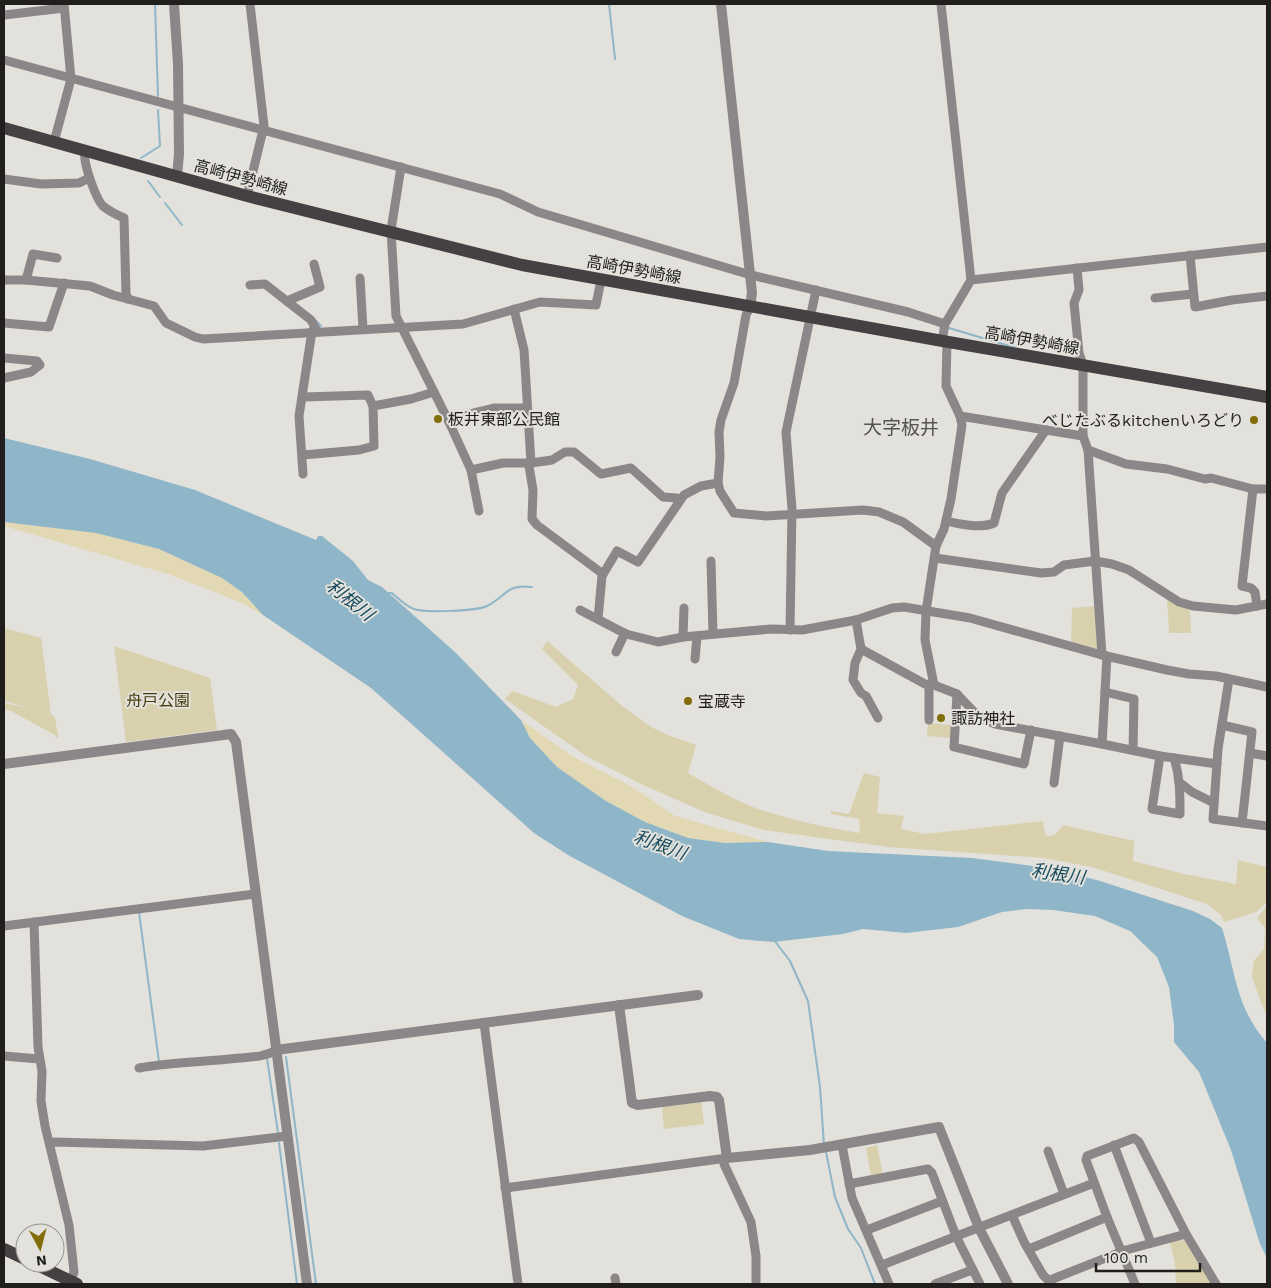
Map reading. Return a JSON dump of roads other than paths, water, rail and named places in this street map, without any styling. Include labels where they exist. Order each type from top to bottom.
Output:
[{"type":"main road","name":"高崎伊勢崎線","points":[[4,128],[247,196],[522,265],[750,307],[1267,397]]},
{"type":"main road","points":[[54,1273],[74,1283]]},
{"type":"street","points":[[174,4],[178,57],[179,154],[177,176]]},
{"type":"street","points":[[247,196],[263,131],[250,4]]},
{"type":"street","points":[[721,4],[752,299],[746,315],[734,383],[719,426],[720,457],[718,483],[720,491],[734,513],[766,516],[863,510],[879,512],[903,522],[936,546]]},
{"type":"street","points":[[929,720],[932,685],[925,640],[926,611],[936,546],[946,521],[962,425],[960,416],[946,386],[945,324],[971,280],[941,4]]},
{"type":"street","points":[[4,15],[64,6],[71,79],[54,142]]},
{"type":"street","points":[[4,60],[500,194],[538,212],[750,275],[908,312],[945,324]]},
{"type":"street","points":[[85,151],[84,160],[89,178],[103,206],[124,218],[126,294],[128,299]]},
{"type":"street","points":[[400,167],[391,233],[396,316],[472,470],[479,511]]},
{"type":"street","points":[[4,179],[41,184],[79,183],[89,178]]},
{"type":"street","points":[[971,280],[1267,247]]},
{"type":"street","points":[[26,280],[32,254],[56,258]]},
{"type":"street","points":[[1190,256],[1195,307],[1267,296]]},
{"type":"street","points":[[287,301],[320,287],[314,264]]},
{"type":"street","points":[[1077,268],[1079,290],[1074,303],[1083,365],[1083,436],[1088,450],[1094,561],[1105,655],[1102,744]]},
{"type":"street","points":[[360,278],[363,329]]},
{"type":"street","points":[[4,280],[26,280],[90,286],[113,296],[154,306],[166,323],[199,338],[223,338],[314,331],[464,324],[546,301],[596,305],[601,280]]},
{"type":"street","points":[[4,323],[49,327],[64,283]]},
{"type":"street","points":[[250,285],[265,284],[311,320],[314,331],[299,416],[303,474]]},
{"type":"street","points":[[790,630],[792,515],[786,432],[816,290]]},
{"type":"street","points":[[1155,298],[1193,294]]},
{"type":"street","points":[[514,309],[524,350],[531,463],[529,466],[533,490],[531,515],[534,522],[603,574]]},
{"type":"street","points":[[4,358],[37,361],[40,366],[31,372],[4,378]]},
{"type":"street","points":[[374,406],[411,399],[434,392]]},
{"type":"street","points":[[302,397],[368,395],[374,406],[374,446],[359,450],[302,455]]},
{"type":"street","points":[[449,422],[474,412],[495,408],[527,408]]},
{"type":"street","points":[[960,416],[1083,436]]},
{"type":"street","points":[[946,521],[971,525],[990,525],[994,523],[1002,493],[1046,430]]},
{"type":"street","points":[[1088,450],[1126,464],[1167,469],[1252,489],[1267,489]]},
{"type":"street","points":[[472,470],[503,463],[531,463],[552,460],[565,452],[574,452],[601,474],[631,468],[663,497],[676,498],[679,501]]},
{"type":"street","points":[[598,619],[603,574],[617,551],[638,562],[684,495],[701,486],[718,483]]},
{"type":"street","points":[[1252,489],[1242,586],[1252,588],[1255,592],[1257,606]]},
{"type":"street","points":[[935,558],[1041,574],[1054,572],[1064,565],[1094,561],[1112,564],[1128,570],[1179,602],[1194,606],[1236,610],[1267,604]]},
{"type":"street","points":[[711,561],[713,634]]},
{"type":"street","points":[[580,610],[625,633],[658,642],[683,637],[771,629],[802,630],[856,620],[892,608],[904,607],[970,618],[1167,670],[1229,679],[1267,687]]},
{"type":"street","points":[[683,637],[684,608]]},
{"type":"street","points":[[856,620],[861,649],[855,663],[853,680],[860,693],[866,696],[878,718]]},
{"type":"street","points":[[616,652],[625,633]]},
{"type":"street","points":[[695,659],[697,636]]},
{"type":"street","points":[[861,649],[925,684],[957,694],[980,718],[995,724],[1160,756],[1217,764]]},
{"type":"street","points":[[1229,679],[1217,764],[1213,819],[1267,826]]},
{"type":"street","points":[[1105,692],[1134,699],[1132,750]]},
{"type":"street","points":[[957,694],[954,747],[1024,764],[1031,730]]},
{"type":"street","points":[[1222,725],[1252,732],[1242,823]]},
{"type":"street","points":[[4,764],[231,734],[236,742],[307,1284]]},
{"type":"street","points":[[1054,783],[1060,736]]},
{"type":"street","points":[[1250,753],[1267,756]]},
{"type":"street","points":[[1160,756],[1152,809],[1180,814],[1178,769],[1174,758]]},
{"type":"street","points":[[1179,782],[1192,792],[1214,803]]},
{"type":"street","points":[[4,926],[255,894]]},
{"type":"street","points":[[34,922],[39,1059],[42,1064],[41,1101],[68,1225],[74,1283]]},
{"type":"street","points":[[139,1068],[162,1064],[207,1062],[267,1055],[276,1050],[698,995]]},
{"type":"street","points":[[619,1005],[632,1103],[638,1105],[710,1096],[717,1097],[719,1100],[726,1158],[724,1164],[751,1222],[756,1256],[756,1284]]},
{"type":"street","points":[[484,1023],[518,1284]]},
{"type":"street","points":[[4,1056],[39,1059]]},
{"type":"street","points":[[505,1188],[726,1158],[812,1150],[939,1127],[979,1228],[1008,1284]]},
{"type":"street","points":[[50,1144],[63,1142],[203,1146],[287,1136]]},
{"type":"street","points":[[1135,1284],[1086,1160],[1087,1156],[1133,1138],[1138,1140],[1186,1234],[1216,1284]]},
{"type":"street","points":[[1114,1145],[1151,1243]]},
{"type":"street","points":[[838,1146],[853,1202],[867,1230],[889,1284]]},
{"type":"street","points":[[1048,1151],[1064,1194]]},
{"type":"street","points":[[849,1184],[928,1169],[932,1173],[956,1236],[980,1284]]},
{"type":"street","points":[[882,1265],[1094,1183]]},
{"type":"street","points":[[867,1230],[942,1202]]},
{"type":"street","points":[[1012,1215],[1043,1275],[1050,1280],[1121,1252],[1186,1234]]},
{"type":"street","points":[[1029,1248],[1107,1217]]},
{"type":"street","points":[[935,1284],[972,1270]]},
{"type":"water","name":"利根川","points":[[4,438],[90,459],[195,490],[316,540],[318,536],[322,536],[353,561],[368,580],[382,587],[456,653],[521,720],[530,738],[557,767],[606,801],[645,822],[688,838],[725,843],[768,842],[828,851],[972,858],[1055,869],[1100,881],[1193,911],[1210,919],[1222,928],[1242,1002],[1248,1016],[1267,1043],[1267,1258],[1260,1244],[1231,1150],[1199,1072],[1174,1042],[1174,1025],[1169,987],[1157,957],[1130,931],[1095,916],[1053,910],[1027,909],[1002,912],[958,927],[906,933],[863,929],[843,934],[774,942],[739,939],[682,916],[568,855],[534,833],[371,688],[263,615],[242,592],[222,578],[159,549],[96,533],[4,522]]},
{"type":"waterway","points":[[155,4],[158,96]]},
{"type":"waterway","points":[[609,4],[615,59]]},
{"type":"waterway","points":[[141,158],[160,146],[158,110]]},
{"type":"waterway","points":[[148,181],[160,197]]},
{"type":"waterway","points":[[165,203],[182,225]]},
{"type":"waterway","points":[[316,321],[321,326]]},
{"type":"waterway","points":[[949,328],[1016,348]]},
{"type":"waterway","points":[[387,593],[392,593],[414,609],[451,611],[481,608],[494,602],[511,589],[516,587],[532,587]]},
{"type":"waterway","points":[[138,913],[159,1062]]},
{"type":"waterway","points":[[774,940],[790,961],[808,1001],[820,1087],[824,1145]]},
{"type":"waterway","points":[[286,1057],[316,1284]]},
{"type":"waterway","points":[[265,1058],[267,1058],[278,1133]]},
{"type":"waterway","points":[[279,1143],[297,1284]]},
{"type":"waterway","points":[[826,1152],[835,1197],[848,1229],[861,1248],[875,1284]]},
{"type":"place","name":"板井東部公民館","points":[[438,419]]},
{"type":"place","name":"べじたぶるkitchenいろどり","points":[[1254,420]]},
{"type":"place","name":"宝蔵寺","points":[[688,701]]},
{"type":"place","name":"諏訪神社","points":[[941,718]]},
{"type":"district","name":"大字板井","points":[[901,427]]},
{"type":"park label","name":"舟戸公園","points":[[158,700]]}]
